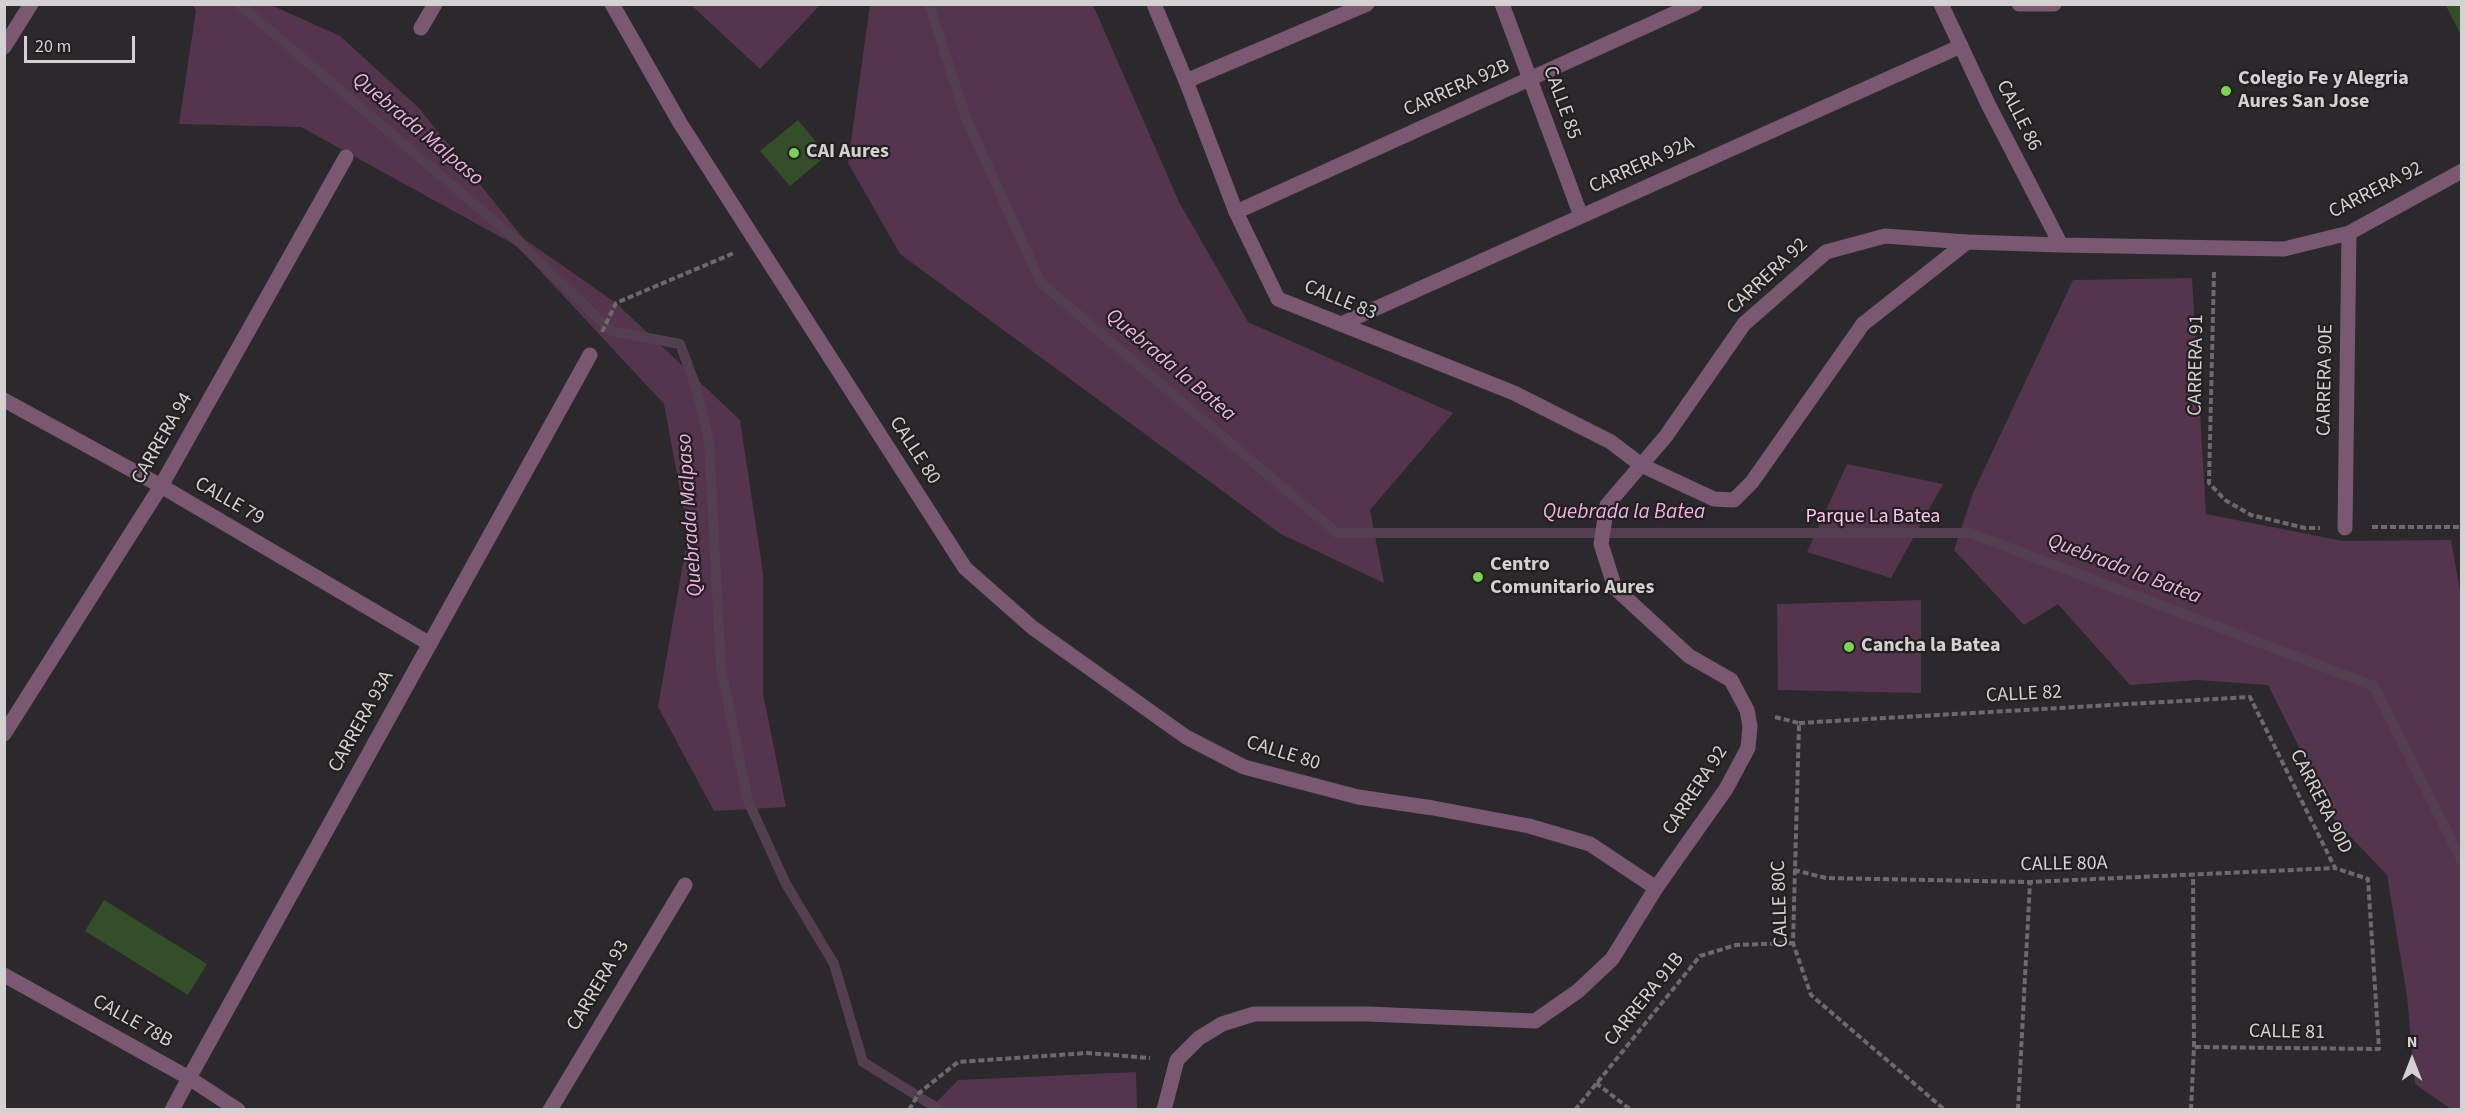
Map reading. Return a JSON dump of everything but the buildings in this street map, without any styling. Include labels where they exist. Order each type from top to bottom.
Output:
[{"type":"street","points":[[4,47],[31,4]]},
{"type":"street","points":[[421,28],[435,4]]},
{"type":"street","name":"CALLE 80","points":[[612,4],[680,123],[964,568],[1033,628],[1186,736],[1244,767],[1358,797],[1529,826],[1590,844],[1656,888]]},
{"type":"street","name":"CALLE 83","points":[[1154,4],[1236,212],[1278,299],[1514,393],[1611,442],[1641,465],[1714,499],[1734,500],[1752,482],[1863,324],[1967,242]]},
{"type":"street","points":[[1186,81],[1367,4]]},
{"type":"street","name":"CALLE 85","points":[[1502,4],[1581,216]]},
{"type":"street","name":"CARRERA 92B","points":[[1236,212],[1695,4]]},
{"type":"street","name":"CALLE 86","points":[[1941,4],[1989,106],[2061,245]]},
{"type":"street","points":[[2019,4],[2054,4]]},
{"type":"street","name":"CARRERA 92A","points":[[1341,324],[1961,46]]},
{"type":"street","name":"CARRERA 94","points":[[4,734],[161,486],[346,157]]},
{"type":"street","name":"CARRERA 92","points":[[1656,888],[1726,789],[1748,748],[1750,726],[1747,710],[1731,680],[1689,656],[1615,588],[1601,544],[1607,505],[1666,436],[1744,324],[1826,252],[1885,236],[1967,242],[2284,249],[2349,233],[2462,171]]},
{"type":"street","name":"CARRERA 90E","points":[[2345,528],[2349,233]]},
{"type":"street","name":"CARRERA 93A","points":[[172,1110],[590,356]]},
{"type":"street","name":"CALLE 79","points":[[4,400],[161,486],[430,644]]},
{"type":"street","name":"CARRERA 93","points":[[550,1110],[685,885]]},
{"type":"street","points":[[1164,1110],[1177,1060],[1199,1038],[1222,1024],[1254,1014],[1368,1014],[1535,1021],[1578,991],[1612,959],[1656,888]]},
{"type":"street","name":"CALLE 78B","points":[[4,975],[189,1078],[238,1110]]},
{"type":"path","points":[[616,303],[757,244]]},
{"type":"path","name":"CARRERA 91","points":[[2209,483],[2215,247]]},
{"type":"path","name":"CALLE 82","points":[[1799,723],[2250,697]]},
{"type":"path","name":"CARRERA 90D","points":[[2250,697],[2335,868],[2368,879],[2379,1049]]},
{"type":"path","points":[[1747,710],[1799,723]]},
{"type":"path","name":"CALLE 80C","points":[[1799,723],[1793,943],[1811,996],[1945,1110]]},
{"type":"path","name":"CALLE 80A","points":[[1794,870],[1826,878],[2030,882],[2335,868]]},
{"type":"path","points":[[2191,1110],[2194,1047],[2193,876]]},
{"type":"path","points":[[2018,1110],[2030,882]]},
{"type":"path","name":"CARRERA 91B","points":[[1575,1110],[1700,956],[1736,945],[1793,943]]},
{"type":"path","name":"CALLE 81","points":[[2194,1047],[2379,1049]]},
{"type":"path","points":[[909,1110],[919,1093],[958,1062],[1087,1053],[1177,1060]]},
{"type":"path","points":[[1596,1083],[1631,1110]]},
{"type":"green space","points":[[691,4],[820,5],[760,69]]},
{"type":"green space","points":[[192,5],[271,5],[340,36],[419,108],[523,238],[616,303],[740,420],[763,573],[763,694],[786,807],[714,811],[658,707],[688,534],[664,404],[517,246],[301,127],[179,124],[196,10]]},
{"type":"green space","points":[[870,5],[1093,5],[1179,202],[1248,322],[1453,413],[1370,510],[1384,583],[1281,534],[900,254],[848,163]]},
{"type":"green space","points":[[2192,278],[2206,514],[2343,541],[2451,540],[2462,603],[2461,1109],[2451,1109],[2415,1084],[2407,996],[2387,875],[2327,812],[2297,743],[2268,685],[2197,680],[2130,685],[2058,604],[2024,625],[1954,550],[1973,493],[2073,280]]},
{"type":"green space","name":"Parque La Batea","points":[[1847,464],[1943,484],[1891,578],[1807,552]]},
{"type":"green space","name":"Cancha la Batea","points":[[1921,600],[1921,693],[1778,690],[1777,604]]},
{"type":"green space","points":[[1136,1072],[1137,1109],[930,1109],[958,1080]]},
{"type":"waterway","name":"Quebrada Malpaso","points":[[239,4],[520,243],[611,331],[680,344],[696,387],[709,442],[721,668],[748,801],[786,884],[834,964],[863,1062],[940,1110]]},
{"type":"waterway","name":"Quebrada la Batea","points":[[929,4],[966,118],[1041,283],[1337,533],[1970,533],[2374,686],[2462,861]]},
{"type":"place","name":"Colegio Fe y Alegria Aures San Jose","points":[[2226,91]]},
{"type":"place","name":"CAI Aures","points":[[794,153]]},
{"type":"place","name":"Centro Comunitario Aures","points":[[1478,577]]},
{"type":"place","name":"Cancha la Batea","points":[[1849,647]]}]
